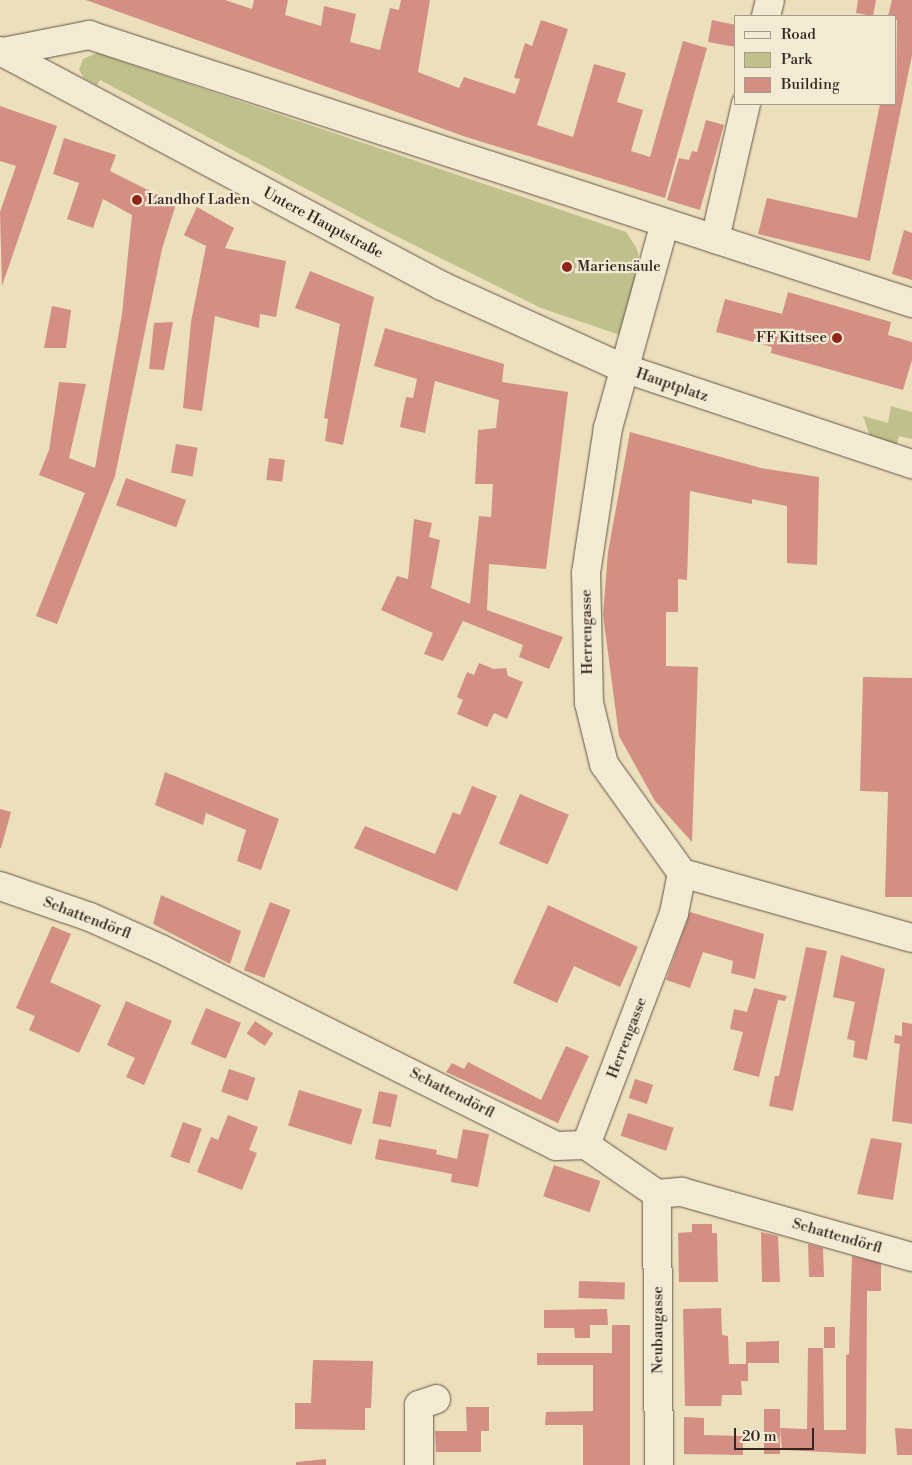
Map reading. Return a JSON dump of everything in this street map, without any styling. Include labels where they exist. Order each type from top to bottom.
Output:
[{"type":"street","points":[[766,15],[770,0]]},
{"type":"street","name":"Untere Hauptstraße","points":[[1,52],[89,35],[665,223]]},
{"type":"street","name":"Untere Hauptstraße","points":[[1,52],[442,286],[623,368]]},
{"type":"street","points":[[715,239],[746,105]]},
{"type":"street","points":[[665,223],[912,303]]},
{"type":"street","name":"Hauptplatz","points":[[665,223],[623,368],[912,464]]},
{"type":"street","name":"Herrengasse","points":[[586,1145],[674,913],[682,873],[604,764],[589,703],[586,573],[608,428],[623,368]]},
{"type":"street","points":[[682,873],[912,938]]},
{"type":"street","name":"Schattendörfl","points":[[0,886],[90,917],[161,949],[556,1146],[586,1145]]},
{"type":"street","points":[[586,1145],[657,1194]]},
{"type":"street","name":"Schattendörfl","points":[[657,1194],[682,1192],[912,1257]]},
{"type":"street","name":"Neubaugasse","points":[[657,1194],[659,1465]]},
{"type":"street","points":[[419,1465],[419,1405],[436,1399]]},
{"type":"green space","points":[[97,53],[626,232],[637,249],[641,271],[620,335],[541,308],[384,230],[100,80],[97,85],[84,78],[79,70],[83,59]]},
{"type":"green space","points":[[891,406],[912,412],[912,439],[899,436],[896,448],[870,436],[863,416],[888,423]]},
{"type":"building","points":[[86,0],[225,0],[252,9],[254,0],[288,0],[285,15],[321,26],[324,6],[356,14],[350,42],[380,50],[390,8],[399,10],[401,0],[430,0],[418,72],[459,88],[464,77],[515,94],[520,79],[514,78],[525,43],[532,46],[541,20],[568,29],[537,125],[573,137],[594,64],[626,73],[617,102],[643,110],[631,151],[650,157],[683,41],[707,48],[665,198],[466,137]]},
{"type":"building","points":[[858,0],[876,0],[873,15],[856,13]]},
{"type":"building","points":[[892,0],[912,0],[912,55],[870,261],[758,234],[767,198],[857,218],[880,105],[897,105],[897,15],[888,15]]},
{"type":"building","points":[[712,20],[734,25],[734,47],[708,42]]},
{"type":"building","points":[[0,106],[57,126],[2,286],[0,212],[16,166],[0,161]]},
{"type":"building","points":[[706,120],[724,125],[700,210],[667,200],[679,158],[689,160],[692,151],[697,152]]},
{"type":"building","points":[[64,138],[116,155],[110,171],[176,204],[162,249],[115,476],[57,624],[36,616],[85,493],[39,475],[49,450],[59,382],[86,384],[69,458],[95,468],[122,314],[132,215],[103,199],[93,228],[67,219],[79,183],[53,174]]},
{"type":"building","points":[[197,207],[234,228],[225,248],[286,261],[276,317],[260,314],[259,328],[215,316],[202,411],[183,408],[191,322],[206,246],[184,235]]},
{"type":"building","points":[[904,230],[912,233],[912,280],[892,274]]},
{"type":"building","points":[[310,271],[374,297],[343,445],[325,441],[328,419],[324,418],[340,324],[295,308]]},
{"type":"building","name":"FF Kittsee","points":[[788,292],[891,322],[888,335],[912,342],[912,360],[903,390],[771,353],[772,347],[716,332],[725,299],[782,314]]},
{"type":"building","points":[[52,306],[71,310],[66,348],[44,348]]},
{"type":"building","points":[[173,322],[164,370],[149,369],[154,323]]},
{"type":"building","points":[[385,328],[504,364],[502,382],[568,392],[546,569],[489,564],[487,610],[563,637],[549,669],[519,657],[523,645],[463,621],[443,661],[424,654],[433,633],[381,610],[397,576],[408,579],[414,519],[432,523],[429,537],[440,540],[431,588],[470,604],[479,516],[491,517],[493,484],[475,484],[478,430],[496,428],[499,400],[435,381],[425,433],[400,427],[406,397],[413,398],[417,379],[374,366]]},
{"type":"building","points":[[630,432],[761,468],[819,477],[817,565],[787,563],[787,506],[752,499],[752,504],[690,491],[687,580],[678,579],[678,612],[666,612],[666,666],[698,667],[692,842],[655,801],[619,736],[603,615],[608,552]]},
{"type":"building","points":[[176,444],[198,448],[193,476],[171,473]]},
{"type":"building","points":[[269,458],[285,460],[282,482],[266,480]]},
{"type":"building","points":[[126,478],[186,500],[176,527],[116,505]]},
{"type":"building","points":[[479,663],[494,669],[506,668],[508,676],[523,682],[507,719],[494,713],[487,727],[457,714],[463,700],[457,697],[467,672],[474,675]]},
{"type":"building","points":[[863,677],[912,678],[912,897],[885,897],[888,792],[860,791]]},
{"type":"building","points":[[165,772],[279,819],[261,870],[237,861],[246,830],[206,813],[203,825],[155,805]]},
{"type":"building","points":[[472,786],[497,796],[457,891],[354,848],[365,826],[435,854],[453,812],[460,815]]},
{"type":"building","points":[[520,794],[569,815],[548,864],[499,844]]},
{"type":"building","points":[[0,809],[11,812],[1,848],[0,848]]},
{"type":"building","points":[[161,895],[241,931],[230,964],[153,924]]},
{"type":"building","points":[[270,902],[291,910],[264,978],[244,970]]},
{"type":"building","points":[[548,905],[638,947],[620,987],[574,966],[557,1003],[513,983]]},
{"type":"building","points":[[690,912],[764,934],[755,979],[731,973],[733,961],[703,952],[690,988],[666,980]]},
{"type":"building","points":[[52,926],[71,934],[50,982],[101,1005],[79,1053],[29,1030],[35,1016],[16,1008]]},
{"type":"building","points":[[806,947],[827,951],[793,1111],[769,1106],[775,1076],[779,1076]]},
{"type":"building","points":[[841,955],[885,969],[867,1060],[853,1057],[855,1041],[847,1039],[855,1002],[833,997]]},
{"type":"building","points":[[754,988],[787,996],[785,1001],[778,1000],[759,1077],[733,1070],[743,1032],[730,1029],[734,1009],[747,1012]]},
{"type":"building","points":[[126,1001],[172,1021],[144,1085],[126,1077],[135,1058],[107,1045]]},
{"type":"building","points":[[206,1008],[241,1023],[226,1059],[191,1044]]},
{"type":"building","points":[[255,1021],[273,1033],[265,1046],[247,1033]]},
{"type":"building","points":[[902,1022],[912,1024],[912,1124],[892,1121],[900,1044],[894,1043],[895,1035],[902,1036]]},
{"type":"building","points":[[566,1046],[589,1056],[558,1123],[446,1072],[452,1063],[464,1069],[468,1062],[541,1100]]},
{"type":"building","points":[[229,1069],[255,1078],[248,1101],[221,1092]]},
{"type":"building","points":[[635,1079],[653,1085],[647,1104],[629,1098]]},
{"type":"building","points":[[299,1090],[362,1109],[351,1145],[288,1125]]},
{"type":"building","points":[[379,1091],[398,1095],[391,1127],[372,1123]]},
{"type":"building","points":[[628,1113],[674,1128],[666,1151],[621,1136]]},
{"type":"building","points":[[228,1115],[258,1127],[249,1150],[257,1153],[242,1190],[197,1172],[211,1137],[218,1140]]},
{"type":"building","points":[[183,1122],[202,1129],[189,1164],[170,1157]]},
{"type":"building","points":[[463,1129],[489,1134],[478,1187],[451,1182],[452,1174],[375,1159],[379,1139],[437,1150],[436,1154],[457,1159]]},
{"type":"building","points":[[871,1138],[902,1143],[893,1200],[857,1194]]},
{"type":"building","points":[[554,1165],[600,1181],[590,1212],[543,1196]]},
{"type":"building","points":[[692,1224],[712,1224],[712,1233],[717,1233],[718,1282],[679,1282],[678,1233],[692,1232]]},
{"type":"building","points":[[761,1232],[778,1236],[780,1282],[762,1282]]},
{"type":"building","points":[[808,1244],[823,1248],[824,1277],[809,1277]]},
{"type":"building","points":[[852,1256],[881,1263],[881,1291],[867,1291],[866,1454],[782,1450],[780,1428],[807,1429],[808,1348],[823,1348],[824,1430],[846,1430],[846,1355],[849,1354]]},
{"type":"building","points":[[579,1281],[625,1283],[624,1300],[578,1298]]},
{"type":"building","points":[[721,1308],[722,1335],[728,1336],[729,1364],[746,1364],[746,1342],[779,1341],[779,1363],[748,1363],[748,1381],[741,1381],[742,1395],[722,1395],[721,1406],[685,1406],[683,1309]]},
{"type":"building","points":[[607,1309],[608,1325],[590,1325],[590,1338],[575,1338],[574,1328],[544,1328],[544,1310]]},
{"type":"building","points":[[612,1325],[630,1325],[630,1465],[583,1465],[583,1425],[545,1425],[546,1412],[593,1411],[593,1365],[537,1365],[537,1353],[612,1353]]},
{"type":"building","points":[[824,1327],[835,1327],[835,1348],[824,1348]]},
{"type":"building","points":[[313,1360],[373,1361],[371,1408],[365,1408],[365,1430],[295,1429],[295,1403],[311,1403]]},
{"type":"building","points":[[466,1407],[489,1407],[489,1431],[481,1431],[481,1452],[436,1452],[435,1431],[467,1431]]},
{"type":"building","points":[[764,1409],[780,1409],[780,1454],[764,1454]]},
{"type":"building","points":[[684,1417],[704,1418],[704,1435],[743,1436],[743,1455],[684,1454]]},
{"type":"building","points":[[895,1428],[912,1429],[912,1455],[897,1455]]},
{"type":"building","points":[[326,1459],[326,1465],[296,1465],[296,1462]]},
{"type":"place","name":"Landhof Laden","points":[[137,200]]},
{"type":"place","name":"Mariensäule","points":[[567,267]]},
{"type":"place","name":"FF Kittsee","points":[[837,338]]}]
